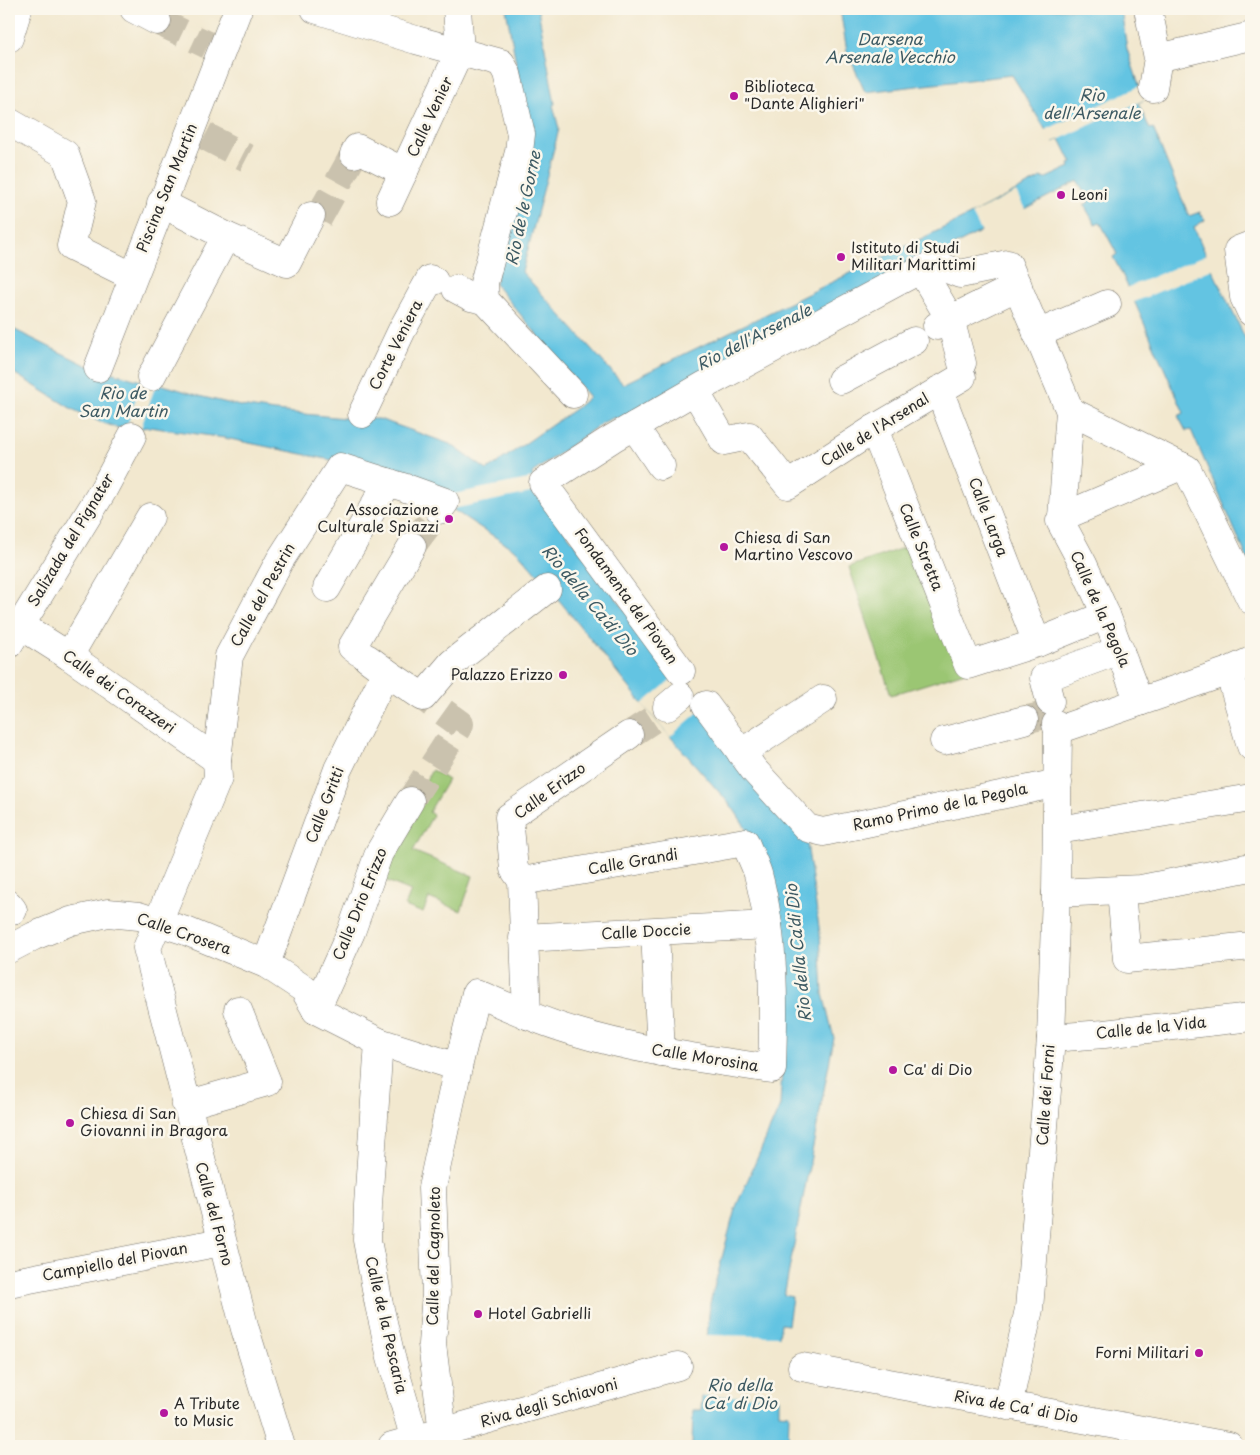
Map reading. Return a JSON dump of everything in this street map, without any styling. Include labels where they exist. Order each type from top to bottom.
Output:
[{"type":"street","points":[[9,38],[18,9]]},
{"type":"street","name":"Piscina San Martin","points":[[98,368],[161,204],[198,133],[215,49],[238,9]]},
{"type":"street","points":[[315,9],[416,40],[457,56],[501,63],[507,74],[521,134],[519,152],[484,283],[485,300],[573,394]]},
{"type":"street","points":[[457,9],[457,56]]},
{"type":"street","points":[[1148,9],[1158,58],[1153,88]]},
{"type":"street","points":[[1158,58],[1251,36]]},
{"type":"street","name":"Calle Venier","points":[[390,201],[397,169],[457,56]]},
{"type":"street","points":[[9,123],[65,154],[82,201],[71,246],[132,276]]},
{"type":"street","points":[[354,154],[358,148],[397,169]]},
{"type":"street","points":[[161,204],[287,263],[313,218]]},
{"type":"street","points":[[151,377],[226,236]]},
{"type":"street","points":[[1248,296],[1238,250],[1251,245]]},
{"type":"street","points":[[661,466],[634,426],[915,272],[935,264],[960,274],[1013,264]]},
{"type":"street","points":[[915,272],[944,322],[1013,264]]},
{"type":"street","points":[[1013,264],[1037,334],[1070,411],[1062,517],[1184,468]]},
{"type":"street","name":"Corte Veniera","points":[[362,414],[402,330],[430,279],[471,297],[485,300]]},
{"type":"street","points":[[1037,334],[1107,304]]},
{"type":"street","name":"Calle de l'Arsenal","points":[[699,389],[724,441],[749,436],[788,485],[874,429],[939,390],[962,370],[944,322]]},
{"type":"street","points":[[841,380],[914,341]]},
{"type":"street","name":"Calle Larga","points":[[939,390],[1037,643]]},
{"type":"street","points":[[1070,411],[1184,468],[1251,600]]},
{"type":"street","name":"Fondamenta del Piovan","points":[[634,426],[543,483],[571,520],[679,699],[741,753],[807,828],[823,832]]},
{"type":"street","name":"Calle Stretta","points":[[874,429],[968,665],[1037,643]]},
{"type":"street","name":"Salizada del Pignater","points":[[14,634],[102,492],[132,436]]},
{"type":"street","name":"Calle del Pestrin","points":[[156,922],[218,778],[217,760],[229,656],[280,560],[340,467],[388,482],[442,506]]},
{"type":"street","points":[[327,588],[388,482]]},
{"type":"street","points":[[69,656],[150,516]]},
{"type":"street","name":"Calle de la Pegola","points":[[1062,517],[1060,521],[1106,615],[1139,702]]},
{"type":"street","name":"Calle Gritti","points":[[266,964],[338,769],[371,661],[352,647],[412,546]]},
{"type":"street","points":[[371,661],[425,699],[452,663],[547,589]]},
{"type":"street","points":[[1037,643],[1106,615]]},
{"type":"street","name":"Calle dei Corazzeri","points":[[14,634],[69,656],[217,760]]},
{"type":"street","points":[[1058,783],[1055,718],[1044,678],[1120,650]]},
{"type":"street","points":[[1055,718],[1139,702],[1239,666],[1251,746]]},
{"type":"street","points":[[741,753],[823,699]]},
{"type":"street","points":[[944,741],[1024,720]]},
{"type":"street","name":"Calle Erizzo","points":[[527,1015],[522,881],[514,869],[509,817],[629,735]]},
{"type":"street","name":"Calle dei Forni","points":[[1008,1406],[1029,1309],[1051,1038],[1058,783]]},
{"type":"street","name":"Ramo Primo de la Pegola","points":[[823,832],[1058,783]]},
{"type":"street","points":[[1058,830],[1251,798]]},
{"type":"street","name":"Calle Drio Erizzo","points":[[316,1010],[351,932],[379,853],[410,801]]},
{"type":"street","name":"Calle Grandi","points":[[522,881],[745,842]]},
{"type":"street","name":"Calle Morosina","points":[[476,993],[527,1015],[573,1031],[661,1052],[772,1069],[774,1004],[768,925],[758,873],[745,842]]},
{"type":"street","points":[[1056,893],[1141,889],[1251,867]]},
{"type":"street","points":[[1121,891],[1127,959],[1251,946]]},
{"type":"street","name":"Calle Crosera","points":[[9,949],[21,919],[71,921],[108,913],[138,916],[196,935],[266,964],[304,989],[316,1010]]},
{"type":"street","name":"Calle del Forno","points":[[156,922],[146,948],[221,1242],[245,1329],[281,1446]]},
{"type":"street","name":"Calle Doccie","points":[[523,938],[768,925]]},
{"type":"street","points":[[655,932],[661,1052]]},
{"type":"street","name":"Calle del Cagnoleto","points":[[443,1433],[432,1344],[436,1294],[432,1188],[476,993]]},
{"type":"street","points":[[186,1105],[267,1082],[238,1010]]},
{"type":"street","points":[[316,1010],[379,1042],[458,1067]]},
{"type":"street","name":"Calle de la Vida","points":[[1051,1038],[1104,1034],[1251,1017]]},
{"type":"street","name":"Calle de la Pescaria","points":[[379,1042],[367,1221],[368,1240],[391,1357],[403,1443]]},
{"type":"street","name":"Campiello del Piovan","points":[[9,1283],[221,1242]]},
{"type":"street","name":"Riva degli Schiavoni","points":[[403,1443],[678,1366]]},
{"type":"street","name":"Riva de Ca' di Dio","points":[[802,1367],[1229,1446]]},
{"type":"green space","points":[[914,544],[965,672],[891,695],[849,567]]},
{"type":"green space","points":[[432,770],[448,780],[429,812],[433,815],[413,851],[473,876],[461,911],[429,898],[423,913],[405,906],[411,891],[377,877],[412,803]]},
{"type":"water","points":[[506,9],[538,9],[555,104],[553,105],[559,129],[522,272],[623,384],[972,214],[1043,177],[1044,179],[1070,167],[1069,164],[1072,163],[1060,139],[1053,142],[1012,75],[865,92],[847,51],[840,9],[1121,9],[1127,49],[1144,100],[1138,103],[1150,129],[1153,128],[1189,216],[1200,212],[1205,220],[1194,227],[1251,350],[1251,567],[1191,430],[1186,431],[1178,416],[1184,413],[1113,257],[1117,254],[1100,222],[1095,224],[1084,205],[1089,202],[1078,181],[953,246],[955,251],[945,256],[942,252],[768,344],[641,405],[643,410],[617,422],[615,417],[602,423],[532,473],[535,492],[727,743],[807,843],[820,934],[823,994],[834,1038],[784,1295],[792,1297],[788,1325],[781,1324],[779,1336],[779,1413],[789,1414],[788,1446],[692,1446],[693,1410],[701,1410],[710,1303],[735,1209],[780,1106],[784,1031],[765,872],[744,825],[733,808],[654,718],[518,552],[452,509],[336,461],[225,438],[149,427],[125,430],[100,422],[72,409],[9,370],[9,327],[86,365],[203,397],[240,406],[275,411],[354,419],[379,419],[450,444],[487,470],[575,409],[589,397],[495,284],[529,132]]},
{"type":"pier","points":[[1142,85],[1146,99],[1060,139],[1050,143],[1043,131]]},
{"type":"pier","points":[[1016,192],[1026,211],[982,233],[972,214]]},
{"type":"pier","points":[[1208,254],[1215,268],[1132,303],[1126,288]]},
{"type":"pier","points":[[142,379],[157,381],[140,431],[125,432]]},
{"type":"pier","points":[[533,478],[535,492],[452,509],[449,495]]},
{"type":"pier","points":[[677,675],[703,708],[670,737],[642,704]]},
{"type":"pier","points":[[704,1335],[782,1336],[781,1397],[699,1396]]},
{"type":"tunnel","points":[[157,21],[208,45]]},
{"type":"tunnel","points":[[205,136],[247,158]]},
{"type":"tunnel","points":[[318,219],[354,154]]},
{"type":"tunnel","points":[[412,546],[439,510]]},
{"type":"tunnel","points":[[410,801],[460,724],[428,701]]},
{"type":"tunnel","points":[[1024,720],[1054,713]]},
{"type":"tunnel","points":[[629,735],[652,720]]},
{"type":"place","name":"Biblioteca \"Dante Alighieri\"","points":[[734,96]]},
{"type":"place","name":"Leoni","points":[[1061,195]]},
{"type":"place","name":"Istituto di Studi Militari Marittimi","points":[[841,257]]},
{"type":"place","name":"Associazione Culturale Spiazzi","points":[[449,519]]},
{"type":"place","name":"Chiesa di San Martino Vescovo","points":[[724,547]]},
{"type":"place","name":"Palazzo Erizzo","points":[[563,675]]},
{"type":"place","name":"Ca' di Dio","points":[[893,1070]]},
{"type":"place","name":"Chiesa di San Giovanni in Bragora","points":[[70,1123]]},
{"type":"place","name":"Hotel Gabrielli","points":[[478,1314]]},
{"type":"place","name":"Forni Militari","points":[[1199,1353]]},
{"type":"place","name":"A Tribute to Music","points":[[164,1413]]},
{"type":"water label","name":"Darsena Arsenale Vecchio","points":[[890,48]]},
{"type":"water label","name":"Rio dell'Arsenale","points":[[1092,104]]},
{"type":"water label","name":"Rio de le Gorne","points":[[523,208]]},
{"type":"water label","name":"Rio dell'Arsenale","points":[[754,337]]},
{"type":"water label","name":"Rio de San Martin","points":[[123,402]]},
{"type":"water label","name":"Rio della Ca'di Dio","points":[[590,600]]},
{"type":"water label","name":"Rio della Ca'di Dio","points":[[798,953]]},
{"type":"water label","name":"Rio della Ca' di Dio","points":[[740,1394]]}]
